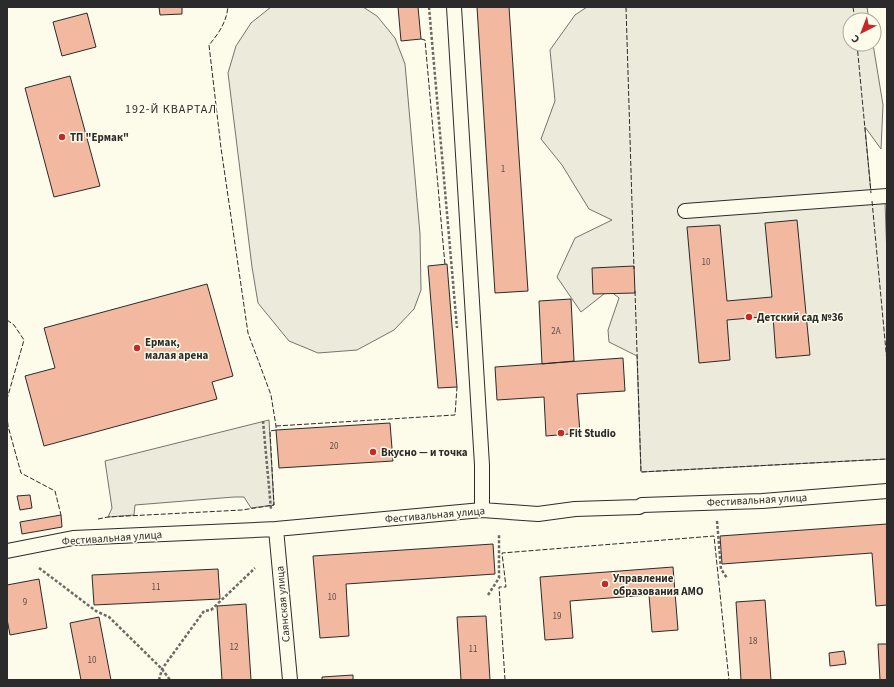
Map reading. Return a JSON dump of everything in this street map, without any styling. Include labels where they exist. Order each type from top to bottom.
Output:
[{"type":"street","points":[[454,7],[482,457],[482,510]]},
{"type":"street","points":[[685,211],[887,196]]},
{"type":"street","name":"Фестивальная улица","points":[[7,551],[74,538],[276,529],[482,510],[538,514],[575,509],[762,501],[887,491]]},
{"type":"street","name":"Саянская улица","points":[[276,529],[290,680]]},
{"type":"path","points":[[429,7],[458,331]]},
{"type":"path","points":[[263,421],[271,509]]},
{"type":"path","points":[[717,521],[721,569],[727,578]]},
{"type":"path","points":[[488,595],[499,578],[500,534]]},
{"type":"path","points":[[39,568],[96,610],[109,617],[162,669],[170,680]]},
{"type":"path","points":[[159,680],[162,669],[204,611],[211,610],[255,568]]},
{"type":"shaded area","points":[[271,7],[363,7],[377,16],[395,38],[405,64],[420,234],[421,290],[414,309],[394,330],[357,350],[318,353],[289,341],[258,303],[252,267],[228,73],[236,46],[251,23]]},
{"type":"shaded area","points":[[587,7],[867,7],[868,12],[842,12],[842,52],[874,52],[883,105],[881,149],[865,127],[872,203],[885,202],[887,257],[887,459],[641,472],[637,356],[609,342],[608,330],[619,298],[609,290],[581,312],[557,277],[575,238],[612,220],[589,209],[562,165],[541,139],[555,101],[550,50],[575,15]]},
{"type":"shaded area","points":[[269,420],[274,505],[251,508],[244,497],[234,497],[135,505],[134,515],[108,517],[112,508],[105,461]]},
{"type":"building","points":[[159,7],[182,7],[182,14],[160,15]]},
{"type":"building","points":[[398,7],[418,7],[421,39],[401,41]]},
{"type":"building","points":[[477,7],[509,7],[528,291],[495,293]]},
{"type":"building","points":[[87,13],[96,47],[62,56],[53,22]]},
{"type":"building","name":"ТП \"Ермак\"","points":[[70,76],[100,186],[54,197],[25,88]]},
{"type":"building","points":[[797,220],[810,355],[776,358],[773,316],[727,320],[730,360],[699,363],[687,227],[720,225],[727,301],[772,297],[765,223]]},
{"type":"building","points":[[447,264],[457,387],[438,388],[428,266]]},
{"type":"building","points":[[634,266],[635,293],[593,294],[592,268]]},
{"type":"building","name":"Ермак, малая арена","points":[[207,284],[233,376],[212,382],[217,399],[44,446],[25,376],[55,368],[44,328]]},
{"type":"building","points":[[571,299],[574,361],[542,364],[539,301]]},
{"type":"building","points":[[623,358],[625,391],[577,394],[580,433],[546,436],[544,397],[497,400],[495,367]]},
{"type":"building","points":[[390,423],[393,461],[279,468],[276,430]]},
{"type":"building","points":[[30,495],[32,508],[20,510],[17,496]]},
{"type":"building","points":[[61,515],[62,527],[22,534],[20,522]]},
{"type":"building","points":[[887,524],[887,605],[876,606],[872,553],[722,564],[720,536]]},
{"type":"building","points":[[493,544],[495,574],[346,584],[349,636],[320,638],[313,556]]},
{"type":"building","points":[[673,567],[678,630],[652,632],[649,595],[570,601],[573,638],[545,640],[540,577]]},
{"type":"building","points":[[218,569],[220,599],[94,605],[92,575]]},
{"type":"building","points":[[39,579],[47,628],[10,635],[7,619],[7,585]]},
{"type":"building","points":[[765,600],[771,680],[741,680],[736,602]]},
{"type":"building","points":[[246,604],[251,680],[222,680],[217,606]]},
{"type":"building","points":[[486,616],[490,680],[461,680],[457,617]]},
{"type":"building","points":[[99,617],[111,680],[81,680],[70,623]]},
{"type":"building","points":[[878,644],[887,644],[887,680],[880,680]]},
{"type":"building","points":[[844,651],[846,664],[830,666],[829,653]]},
{"type":"building","points":[[353,675],[353,680],[322,680],[322,677]]},
{"type":"fence","points":[[98,519],[108,517],[242,510],[274,505],[270,431],[276,430],[276,426],[271,395],[248,333],[221,148],[209,45],[222,28],[228,7]]},
{"type":"fence","points":[[626,7],[634,269]]},
{"type":"fence","points":[[853,7],[854,12]]},
{"type":"fence","points":[[421,39],[425,40],[445,265]]},
{"type":"fence","points":[[858,52],[871,193]]},
{"type":"fence","points":[[872,201],[887,362]]},
{"type":"fence","points":[[635,291],[641,472],[887,459]]},
{"type":"fence","points":[[7,320],[14,325],[24,340],[7,399]]},
{"type":"fence","points":[[276,426],[455,415],[457,387]]},
{"type":"fence","points":[[7,415],[8,426],[21,473],[55,491],[61,515]]},
{"type":"fence","points":[[505,680],[499,587],[506,587],[502,553],[714,536],[729,680]]},
{"type":"place","name":"ТП \"Ермак\"","points":[[62,137]]},
{"type":"place","name":"Детский сад №36","points":[[749,317]]},
{"type":"place","name":"Ермак, малая арена","points":[[137,348]]},
{"type":"place","name":"Fit Studio","points":[[561,433]]},
{"type":"place","name":"Вкусно — и точка","points":[[373,452]]},
{"type":"place","name":"Управление образования АМО","points":[[605,584]]},
{"type":"district","name":"192-Й КВАРТАЛ","points":[[171,109]]}]
